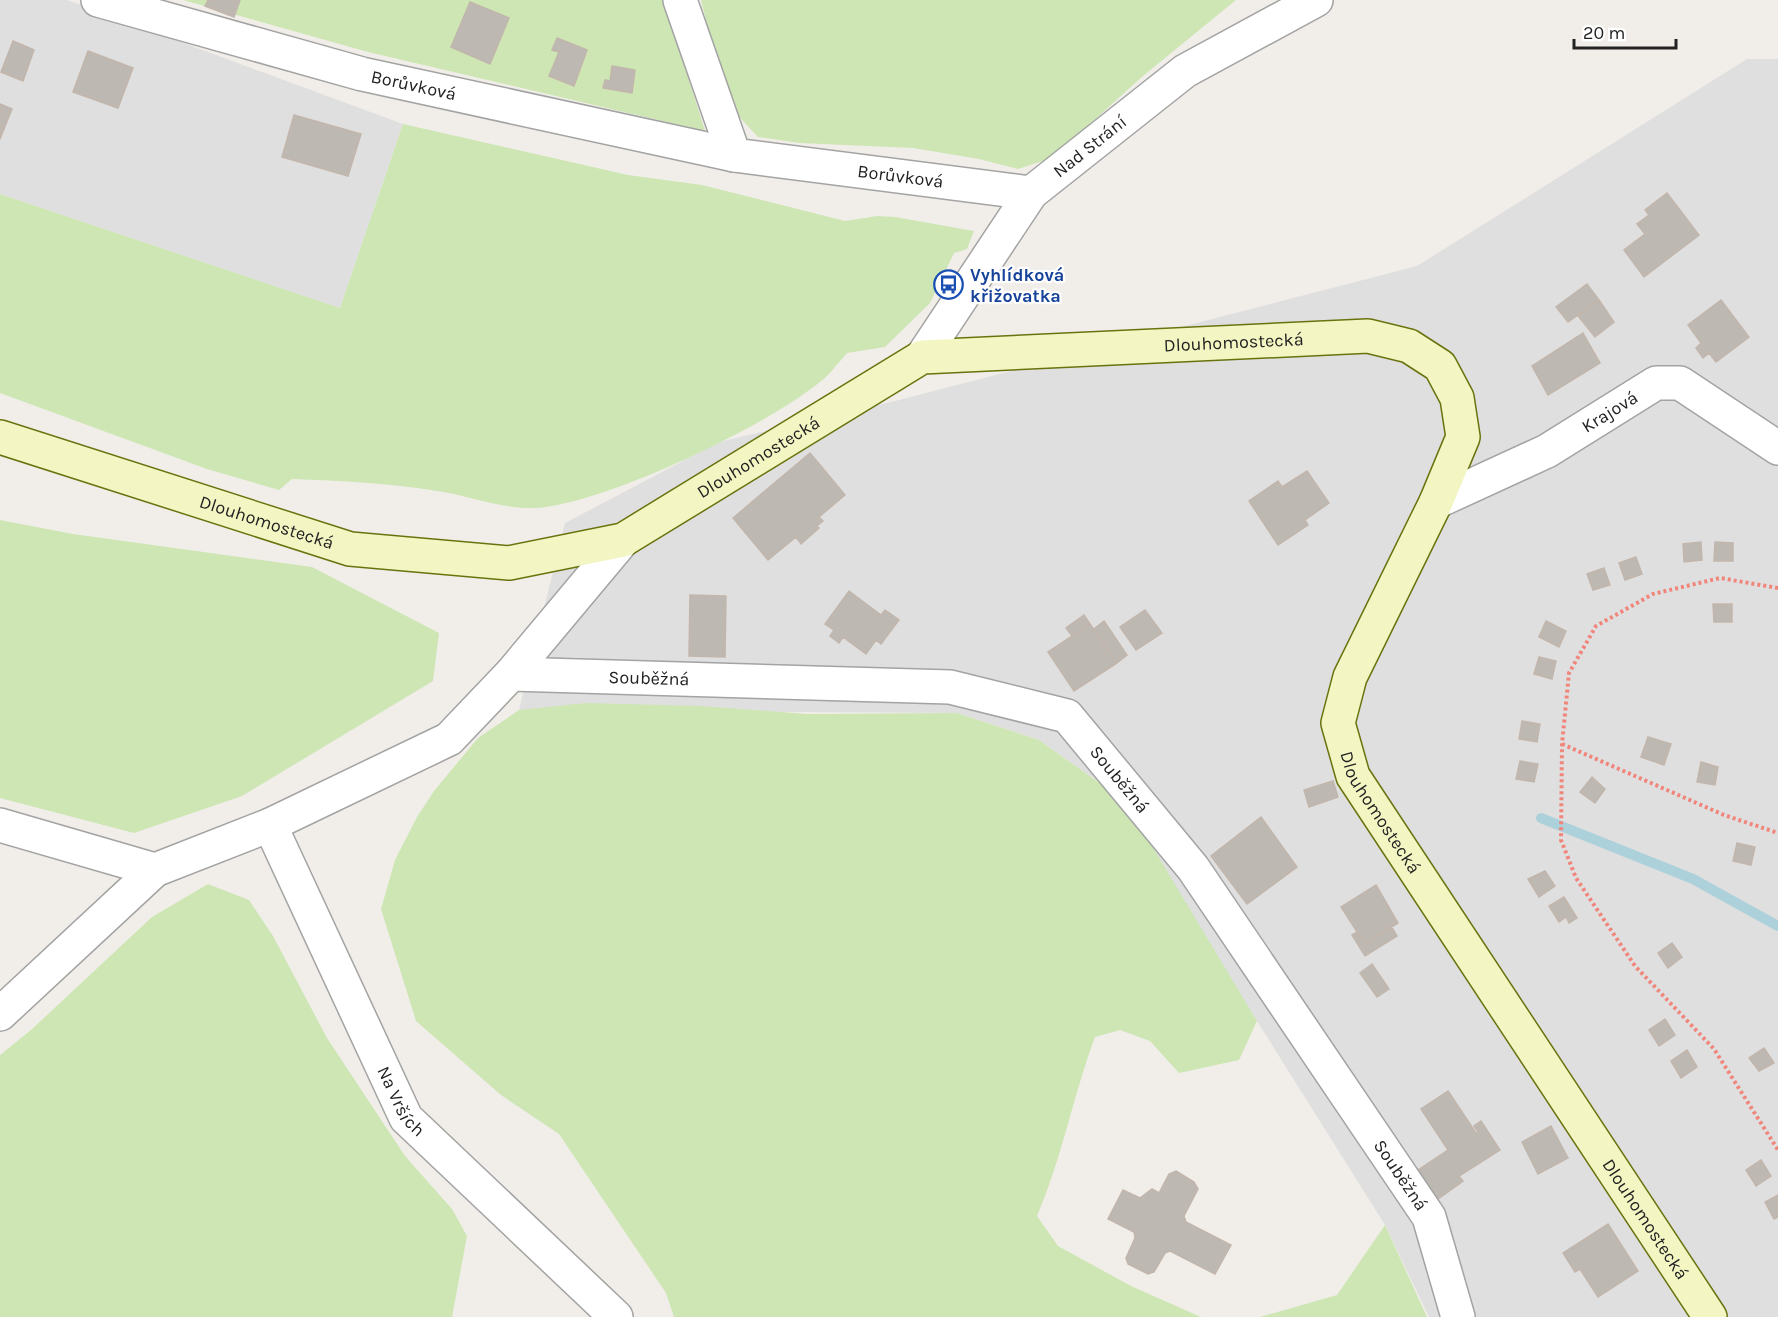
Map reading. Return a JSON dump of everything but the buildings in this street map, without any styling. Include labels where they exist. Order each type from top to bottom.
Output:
[{"type":"street","name":"Borůvková","points":[[98,0],[362,74],[734,155],[1031,193]]},
{"type":"street","points":[[680,0],[734,155]]},
{"type":"street","name":"Nad Strání","points":[[922,357],[1031,193],[1185,71],[1316,0]]},
{"type":"street","name":"Dlouhomostecká","points":[[0,437],[350,549],[509,563],[623,540],[922,357],[1368,336],[1409,346],[1440,366],[1458,398],[1463,437],[1436,502],[1350,677],[1338,723],[1353,776],[1710,1317]]},
{"type":"street","name":"Krajová","points":[[1436,502],[1547,452],[1656,383],[1680,383],[1778,448]]},
{"type":"street","points":[[0,1014],[155,870],[270,825],[449,739],[511,674],[623,540]]},
{"type":"street","name":"Souběžná","points":[[511,674],[950,687],[1067,716],[1193,868],[1429,1217],[1458,1317]]},
{"type":"street","points":[[0,825],[155,870]]},
{"type":"street","name":"Na Vrších","points":[[270,825],[406,1118],[616,1317]]},
{"type":"path","points":[[1778,588],[1720,578],[1653,594],[1596,626],[1569,673],[1562,744],[1561,840],[1576,878],[1635,966],[1714,1049],[1778,1150]]},
{"type":"path","points":[[1562,744],[1724,815],[1778,833]]},
{"type":"shaded area","points":[[0,0],[67,0],[403,124],[340,308],[0,194]]},
{"type":"shaded area","points":[[1747,59],[1778,59],[1778,1317],[1429,1317],[1385,1225],[1114,793],[1039,740],[957,713],[519,710],[565,523],[719,442],[895,401],[1417,266]]},
{"type":"green space","points":[[183,0],[664,0],[705,131],[368,52]]},
{"type":"green space","points":[[701,0],[1236,0],[1143,76],[1052,158],[1018,169],[979,159],[913,148],[800,143],[758,137],[731,108],[715,58]]},
{"type":"green space","points":[[403,124],[628,175],[702,185],[845,221],[877,216],[895,217],[974,231],[967,249],[954,253],[930,303],[885,347],[847,353],[829,374],[805,393],[730,438],[638,479],[594,495],[556,505],[515,507],[401,486],[292,479],[279,490],[207,469],[0,393],[0,194],[340,308]]},
{"type":"green space","points":[[0,520],[73,534],[312,567],[439,633],[433,681],[242,796],[134,833],[0,798]]},
{"type":"green space","points":[[586,703],[701,706],[807,714],[957,713],[1039,740],[1125,801],[1257,1021],[1239,1060],[1179,1073],[1150,1041],[1120,1030],[1095,1037],[1054,1172],[1037,1216],[1058,1246],[1131,1286],[1201,1317],[674,1317],[666,1293],[559,1134],[501,1095],[416,1021],[381,909],[395,860],[417,817],[434,791],[478,738],[519,710]]},
{"type":"green space","points":[[208,884],[249,900],[273,936],[327,1038],[405,1156],[452,1209],[467,1236],[452,1317],[0,1317],[0,1055],[31,1030],[152,917]]},
{"type":"green space","points":[[1385,1225],[1427,1317],[1260,1317],[1337,1295]]},
{"type":"waterway","points":[[1541,818],[1693,879],[1778,926]]},
{"type":"place","name":"Vyhlídková křižovatka","points":[[949,285]]}]
